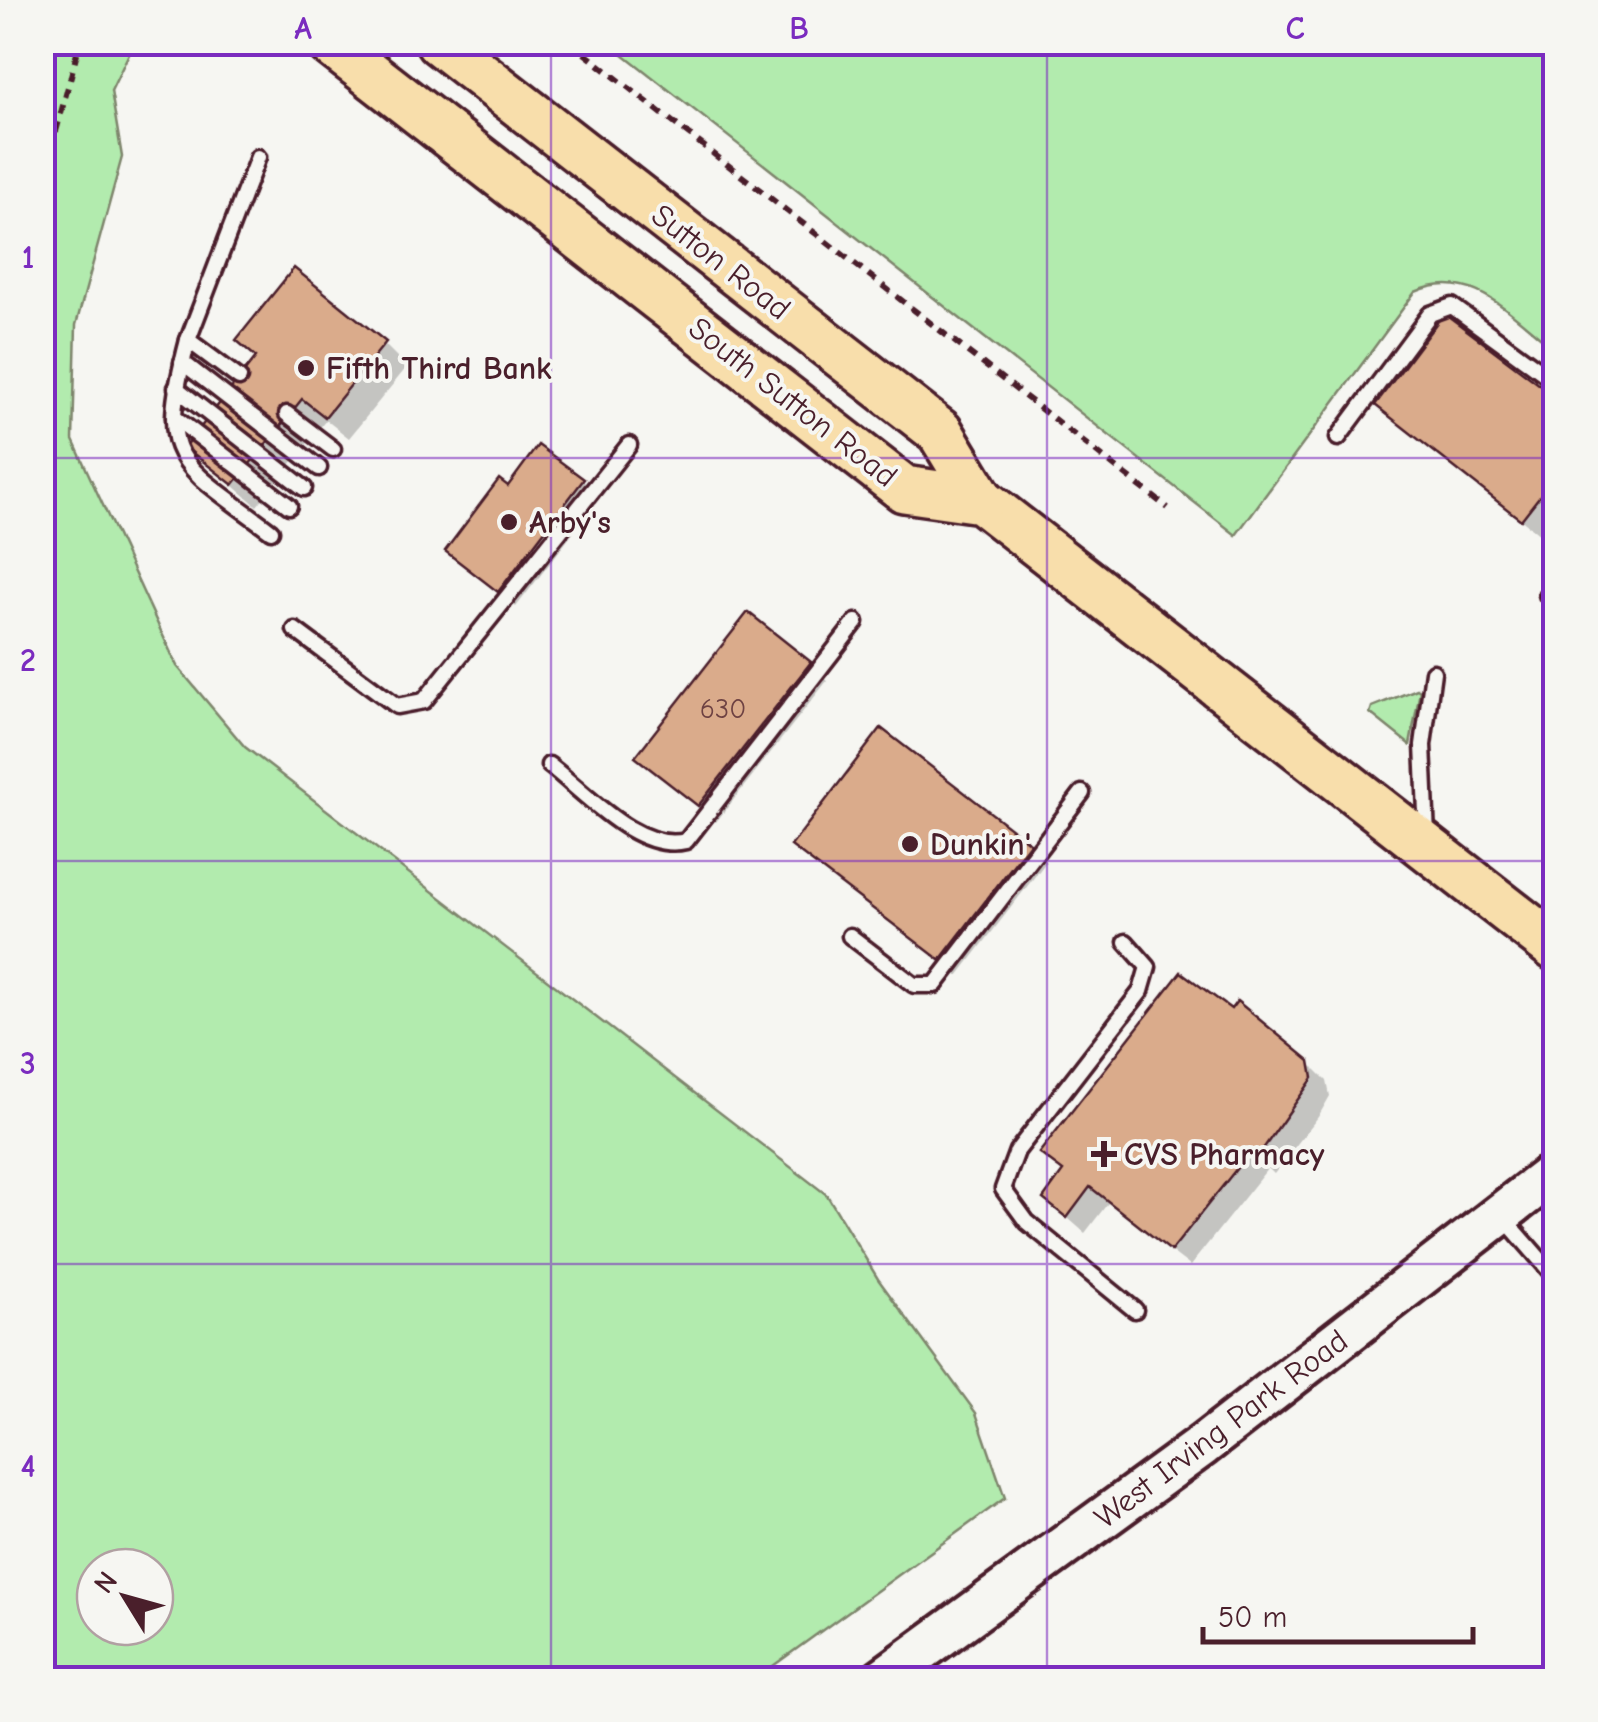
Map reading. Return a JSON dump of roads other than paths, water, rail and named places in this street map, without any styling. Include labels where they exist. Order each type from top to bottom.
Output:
[{"type":"main road","name":"South Sutton Road","points":[[329,42],[904,489],[981,500]]},
{"type":"main road","name":"Sutton Road","points":[[439,42],[940,432],[981,500]]},
{"type":"main road","points":[[981,500],[1556,948]]},
{"type":"main road","name":"West Irving Park Road","points":[[880,1680],[1203,1446],[1556,1171]]},
{"type":"lane","points":[[258,158],[188,340],[176,388],[174,442],[181,460],[271,531]]},
{"type":"lane","points":[[1338,438],[1430,314],[1452,306],[1556,382]]},
{"type":"lane","points":[[188,340],[239,378]]},
{"type":"lane","points":[[182,362],[319,468]]},
{"type":"lane","points":[[176,388],[304,488]]},
{"type":"lane","points":[[288,414],[333,449]]},
{"type":"lane","points":[[174,417],[289,506]]},
{"type":"lane","points":[[295,630],[397,706],[424,702],[629,444]]},
{"type":"lane","points":[[549,765],[645,839],[667,845],[686,841],[856,622]]},
{"type":"lane","points":[[1428,852],[1423,745],[1433,672]]},
{"type":"lane","points":[[850,936],[914,985],[936,985],[1082,793]]},
{"type":"lane","points":[[1126,942],[1148,967],[1140,991],[1017,1151],[1003,1190],[1027,1222],[1135,1310]]},
{"type":"lane","points":[[1500,1213],[1556,1278]]},
{"type":"place","name":"Fifth Third Bank","points":[[306,368]]},
{"type":"place","name":"Arby's","points":[[509,522]]},
{"type":"place","name":"Dunkin'","points":[[910,844]]},
{"type":"place","name":"CVS Pharmacy","points":[[1104,1154]]}]
